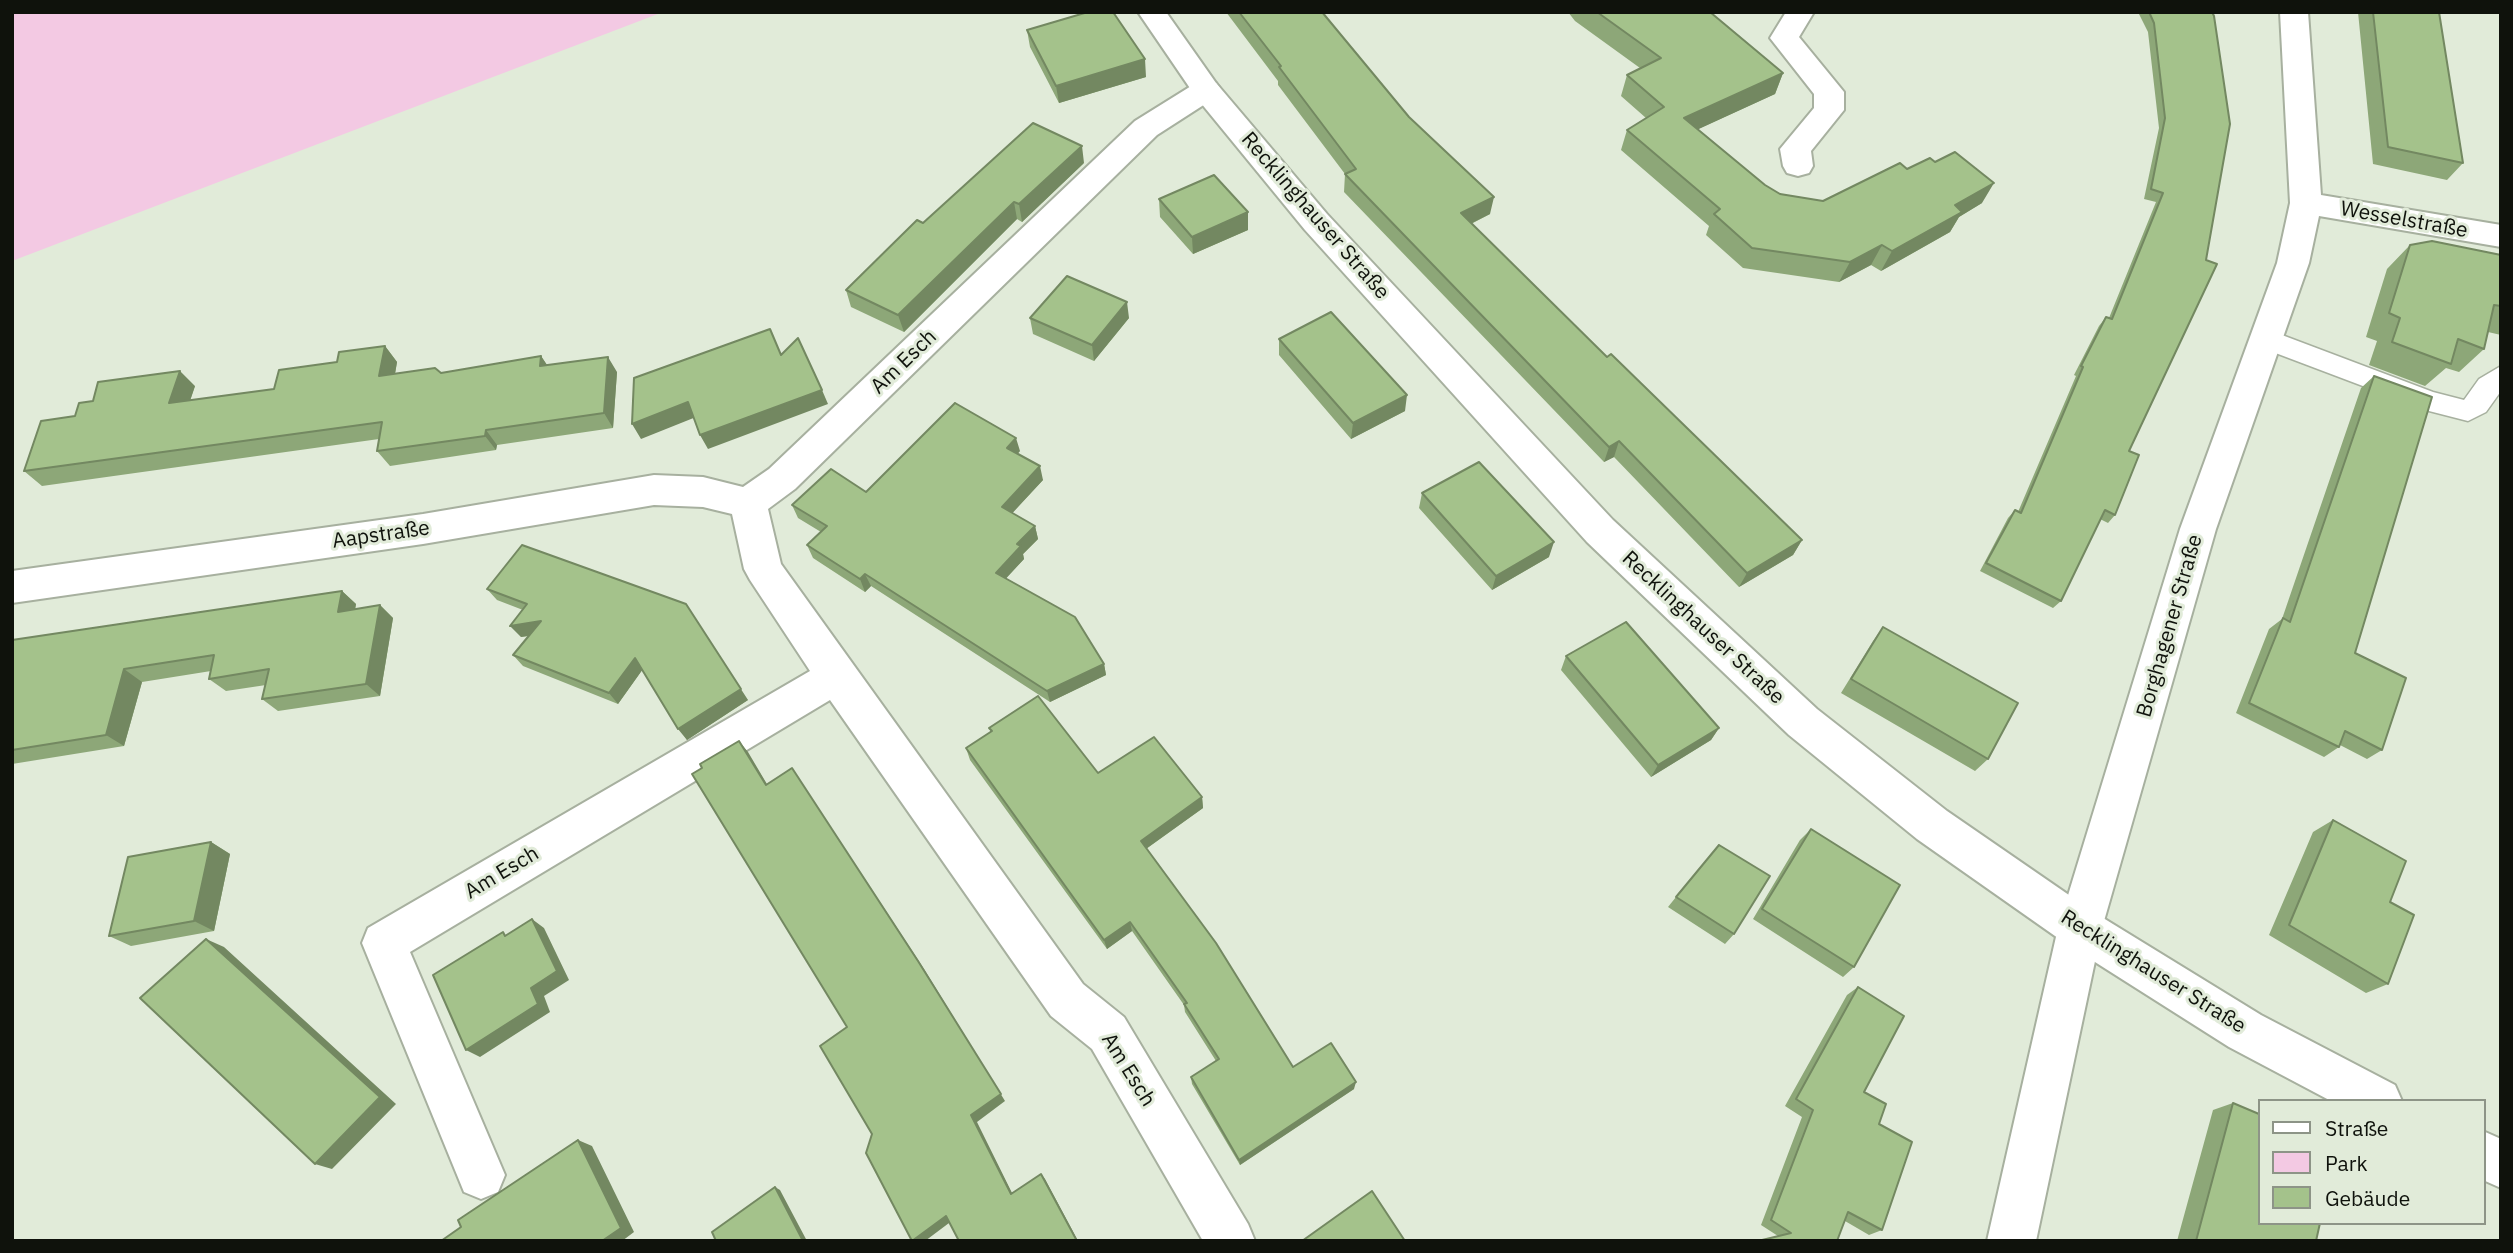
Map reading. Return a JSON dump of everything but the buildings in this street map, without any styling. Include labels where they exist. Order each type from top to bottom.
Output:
[{"type":"street","name":"Recklinghauser Straße","points":[[1153,12],[1206,90],[1316,222],[1610,540],[1803,722],[1932,825],[2080,928],[2245,1031],[2375,1099]]},
{"type":"street","points":[[1798,166],[1795,149],[1829,110],[1829,92],[1784,38],[1800,12]]},
{"type":"street","name":"Borghagener Straße","points":[[2011,1241],[2080,928],[2198,528],[2292,263],[2306,203],[2294,12]]},
{"type":"street","name":"Am Esch","points":[[1206,90],[1146,128],[782,479],[748,503],[763,569],[1067,1000],[1108,1033],[1231,1241]]},
{"type":"street","name":"Wesselstraße","points":[[2306,203],[2501,236]]},
{"type":"street","name":"Aapstraße","points":[[12,587],[424,529],[654,490],[703,492],[748,503]]},
{"type":"street","name":"Am Esch","points":[[481,1175],[384,943],[836,676]]},
{"type":"street","points":[[2485,1156],[2501,1164]]},
{"type":"lane","points":[[2266,340],[2459,410],[2468,411],[2477,405],[2488,386],[2501,376]]},
{"type":"green space","points":[[12,12],[663,12],[12,261]]}]
